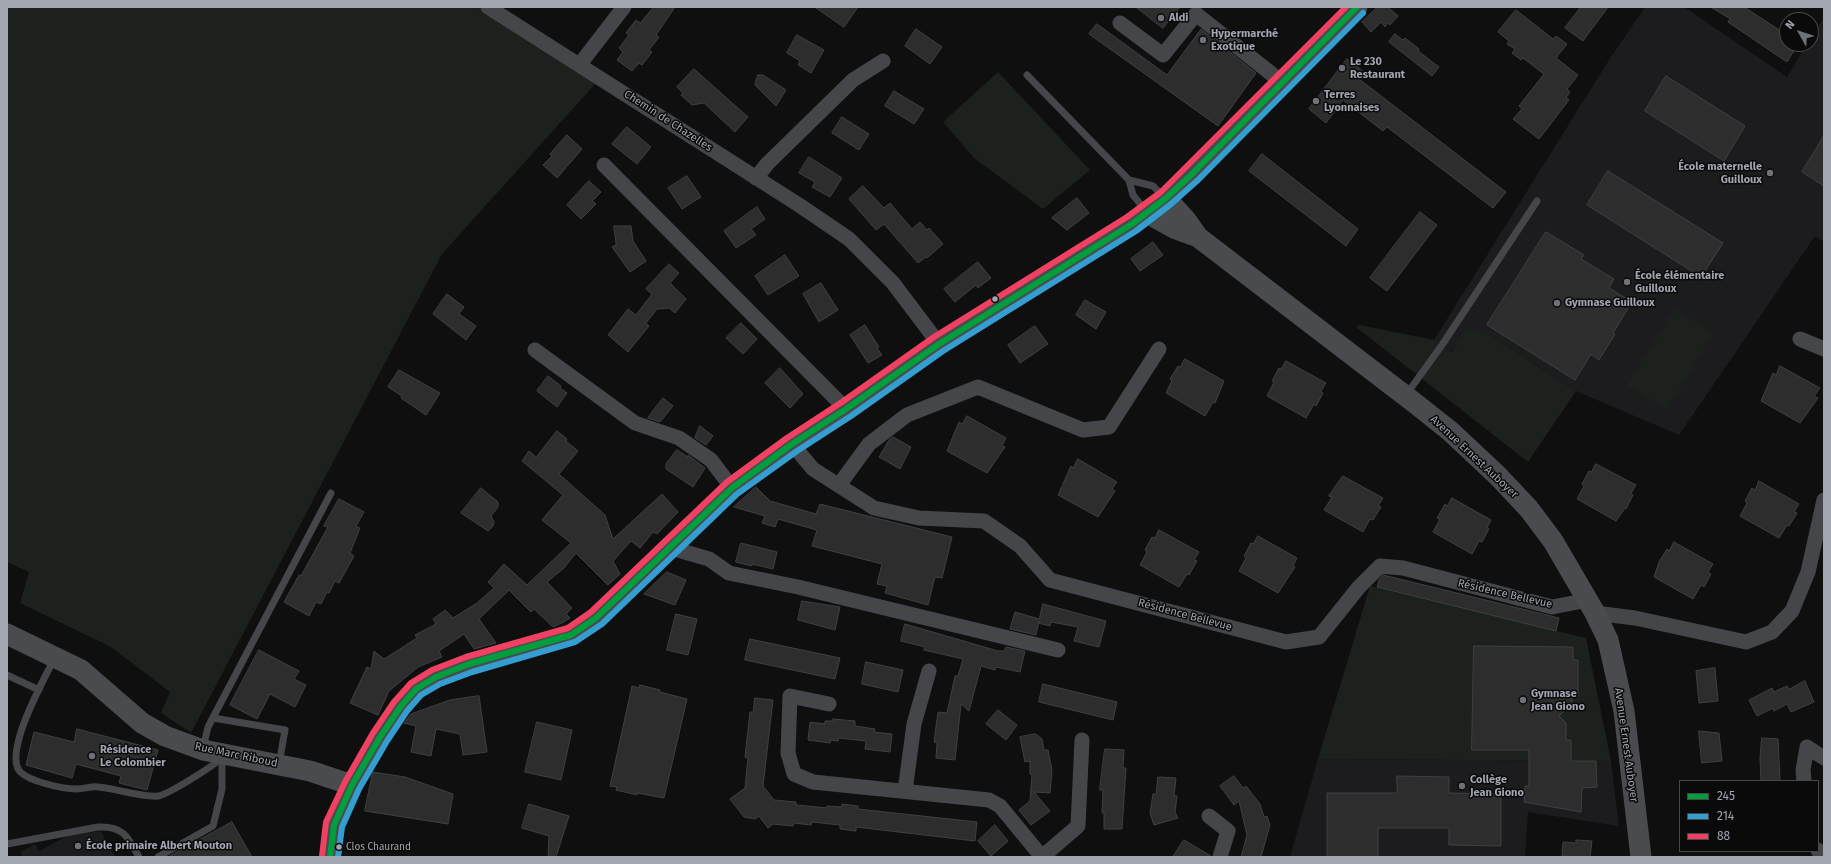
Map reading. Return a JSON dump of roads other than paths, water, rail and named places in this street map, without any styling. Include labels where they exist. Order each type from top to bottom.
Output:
[{"type":"street","name":"Chemin de Chazelles","points":[[488,7],[580,64],[827,223],[849,239],[893,283],[939,344]]},
{"type":"street","points":[[580,64],[624,7]]},
{"type":"street","points":[[330,857],[334,825],[352,784],[380,737],[401,706],[416,689],[436,676],[469,664],[571,635],[596,618],[732,488],[792,444],[846,410],[939,344],[1147,213],[1166,198],[1284,83],[1357,7]]},
{"type":"street","points":[[1120,23],[1163,55],[1196,14],[1284,83]]},
{"type":"street","points":[[756,178],[767,164],[853,80],[883,62]]},
{"type":"street","points":[[604,165],[846,410]]},
{"type":"street","name":"Avenue Ernest Auboyer","points":[[1166,198],[1186,220],[1198,237],[1450,431],[1498,476],[1529,509],[1553,542],[1592,606],[1608,640],[1624,711],[1641,857]]},
{"type":"street","name":"Avenue Ernest Auboyer","points":[[1147,213],[1176,229],[1198,237]]},
{"type":"street","points":[[1800,339],[1824,349]]},
{"type":"street","points":[[839,485],[869,444],[907,415],[978,387],[1083,430],[1109,427],[1158,349]]},
{"type":"street","points":[[535,350],[635,423],[679,438],[692,446],[711,460],[732,488]]},
{"type":"street","name":"Résidence Bellevue","points":[[792,444],[813,469],[874,508],[919,518],[984,521],[1020,546],[1050,580],[1286,642],[1319,638],[1359,587],[1380,566],[1403,568],[1552,607],[1592,606],[1635,618],[1746,642],[1772,632],[1792,611],[1808,572],[1824,500]]},
{"type":"street","points":[[670,548],[709,559],[729,573],[806,589],[1058,650]]},
{"type":"street","name":"Rue Marc Riboud","points":[[7,634],[89,675],[142,723],[165,736],[216,754],[310,770],[352,784]]},
{"type":"street","points":[[905,791],[914,724],[929,671]]},
{"type":"street","points":[[829,704],[790,696],[788,753],[794,774],[813,782],[881,791],[905,791],[990,800],[1000,806],[1042,857],[1078,826],[1082,740]]},
{"type":"street","points":[[1804,780],[1803,770],[1807,747],[1824,758]]},
{"type":"street","points":[[1210,816],[1228,831],[1220,857]]},
{"type":"lane","points":[[1027,75],[1129,180],[1133,195],[1147,213]]},
{"type":"lane","points":[[1129,180],[1153,186],[1166,198]]},
{"type":"lane","points":[[1405,396],[1442,345],[1536,201]]},
{"type":"lane","points":[[158,857],[213,826],[222,789],[216,754],[208,727],[330,493]]},
{"type":"lane","points":[[54,657],[16,747],[15,757],[18,770],[28,778],[63,788],[79,789],[96,786],[157,796],[169,792],[216,754]]},
{"type":"lane","points":[[7,675],[39,690]]},
{"type":"lane","points":[[212,718],[284,730],[279,764]]},
{"type":"lane","points":[[7,844],[98,827],[111,826],[122,831],[139,857]]},
{"type":"place","name":"Aldi","points":[[1161,18]]},
{"type":"place","name":"Hypermarché Exotique","points":[[1203,40]]},
{"type":"place","name":"Le 230 Restaurant","points":[[1342,68]]},
{"type":"place","name":"Terres Lyonnaises","points":[[1316,101]]},
{"type":"place","name":"École maternelle Guilloux","points":[[1770,173]]},
{"type":"place","name":"École élémentaire Guilloux","points":[[1627,282]]},
{"type":"place","name":"Gymnase Guilloux","points":[[1557,303]]},
{"type":"place","name":"Gymnase Jean Giono","points":[[1523,700]]},
{"type":"place","name":"Résidence Le Colombier","points":[[92,756]]},
{"type":"place","name":"Collège Jean Giono","points":[[1462,786]]},
{"type":"place","name":"École primaire Albert Mouton","points":[[78,846]]},
{"type":"place","name":"Clos Chaurand","points":[[339,847]]}]
